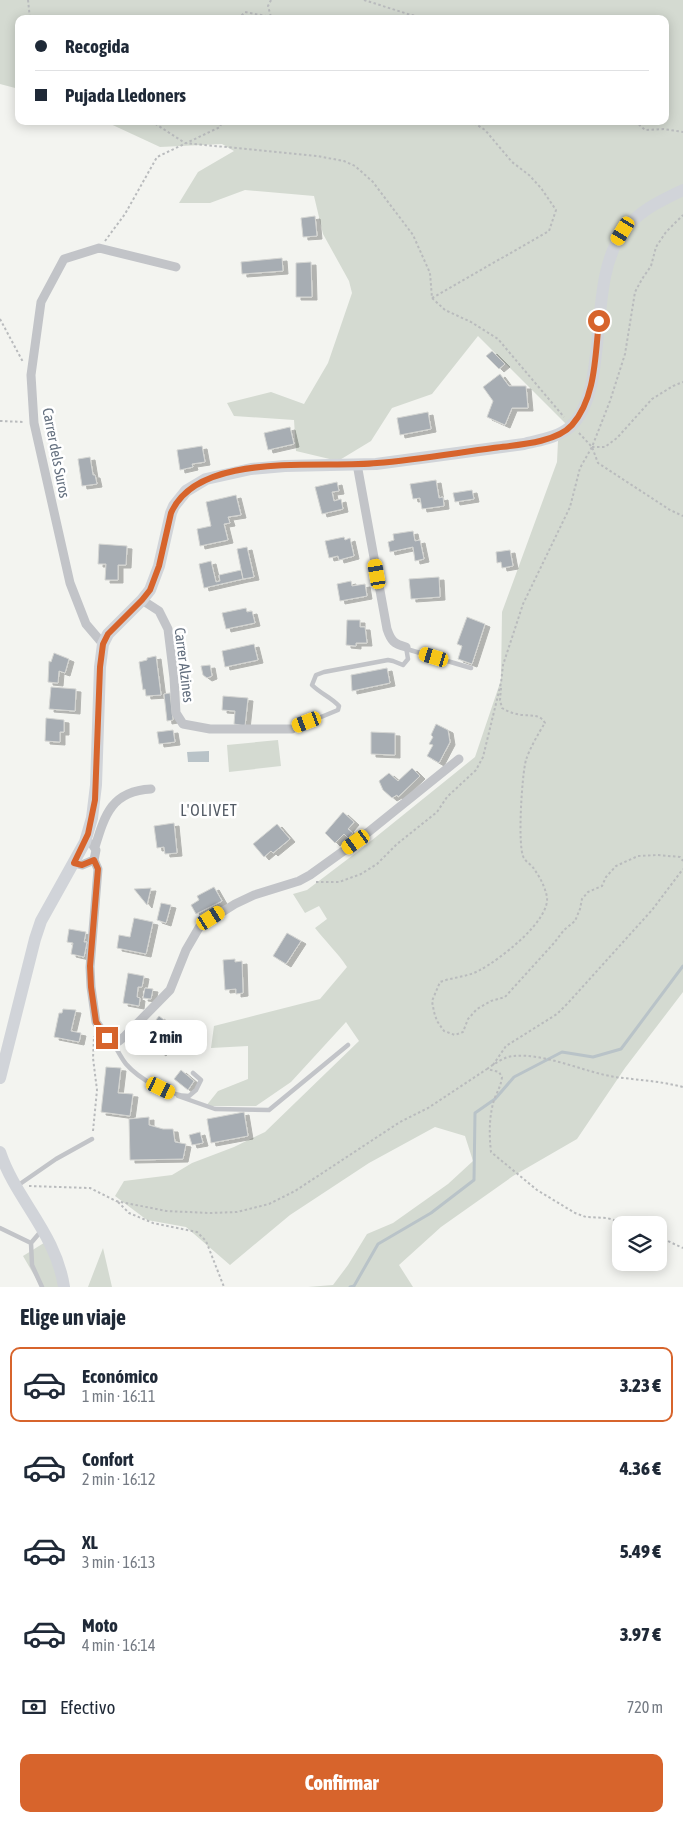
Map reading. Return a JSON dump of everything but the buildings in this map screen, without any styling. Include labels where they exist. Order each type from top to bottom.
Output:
[{"type":"street","points":[[74,863],[82,865],[94,860],[97,854],[90,844],[95,800],[100,667],[103,644],[108,634],[142,600],[156,577],[174,506],[186,491],[196,484],[224,474],[265,467],[376,464],[524,444],[555,436],[572,425],[582,411],[588,397],[593,373],[604,282],[608,264],[623,231],[639,214],[683,190]]},
{"type":"street","points":[[99,248],[176,268]]},
{"type":"street","name":"Carrer dels Suros","points":[[99,248],[64,259],[41,302],[30,375],[34,424],[70,583],[86,624],[103,644]]},
{"type":"street","points":[[357,464],[387,629],[392,642],[396,645],[406,646]]},
{"type":"street","name":"Carrer Alzines","points":[[142,600],[159,611],[168,629],[176,713],[183,724],[210,729],[292,728]]},
{"type":"street","points":[[94,860],[98,869],[98,883],[90,966],[93,1011],[96,1022],[112,1042],[119,1041],[125,1036],[170,990],[186,950],[200,926],[254,895],[299,881],[356,842],[459,759]]},
{"type":"street","points":[[0,1078],[34,939],[50,905],[74,863],[90,844],[116,801],[136,790],[151,789]]},
{"type":"street","points":[[0,1152],[7,1170],[43,1229],[55,1253],[64,1287]]},
{"type":"lane","points":[[406,646],[410,650],[471,668]]},
{"type":"lane","points":[[292,728],[338,710],[339,706],[332,698],[320,693],[312,685],[316,675],[388,660],[403,665],[408,659],[406,646]]},
{"type":"lane","points":[[112,1042],[126,1064],[144,1080],[178,1096],[215,1109],[269,1110],[348,1045]]},
{"type":"lane","points":[[178,1096],[189,1096],[196,1090],[201,1080],[193,1073]]},
{"type":"lane","points":[[17,1186],[56,1159],[92,1140]]},
{"type":"lane","points":[[0,1228],[31,1243]]},
{"type":"lane","points":[[42,1287],[32,1265],[31,1243],[43,1229]]},
{"type":"path","points":[[28,0],[30,15]]},
{"type":"path","points":[[271,0],[268,6],[271,15]]},
{"type":"path","points":[[364,0],[411,15]]},
{"type":"path","points":[[242,15],[245,12],[258,15]]},
{"type":"path","points":[[157,125],[185,143],[317,156],[344,161],[355,166],[373,182],[414,235],[430,273],[432,298],[445,310],[471,322],[498,339],[592,447],[598,463],[670,510],[683,516]]},
{"type":"path","points":[[99,248],[126,214],[156,157],[220,125]]},
{"type":"path","points":[[432,298],[549,231],[556,210],[541,188],[529,175],[512,162],[485,130],[477,125]]},
{"type":"path","points":[[640,125],[645,130],[664,129],[683,132]]},
{"type":"path","points":[[299,881],[339,882],[361,874],[377,864],[402,840],[437,812],[447,797],[476,770],[483,757],[508,649],[522,604],[570,507],[580,468],[592,447],[625,354],[635,292],[642,278],[652,266],[656,247],[666,232],[683,215]]},
{"type":"path","points":[[0,319],[30,375]]},
{"type":"path","points":[[592,447],[606,447],[629,426],[652,399],[668,388],[683,382]]},
{"type":"path","points":[[0,421],[34,424]]},
{"type":"path","points":[[501,683],[500,700],[502,708],[521,715],[537,716],[543,719],[545,723],[526,760],[520,819],[523,858],[534,868],[543,884],[547,899],[542,912],[526,936],[503,956],[479,971],[440,982],[432,1001],[437,1021],[444,1030],[455,1035],[463,1032],[468,1019],[477,1010],[491,1001],[504,997],[554,944],[564,930],[575,921],[582,899],[588,892],[602,886],[606,877],[616,866],[638,856],[680,857],[683,861]]},
{"type":"path","points":[[493,1065],[506,1046],[557,1014],[568,1003],[652,910],[683,869]]},
{"type":"path","points":[[92,1140],[97,1090],[94,1058],[96,1022]]},
{"type":"path","points":[[116,1201],[166,1211],[210,1213],[237,1212],[269,1204],[315,1180],[400,1122],[428,1108],[493,1065],[513,1056],[541,1058],[614,1076],[660,1081],[683,1086]]},
{"type":"path","points":[[487,1069],[499,1072],[502,1077],[500,1090],[494,1099],[488,1131],[491,1152],[537,1190],[575,1213],[612,1219]]},
{"type":"path","points":[[17,1186],[90,1188],[107,1195],[129,1213],[154,1223],[198,1232],[206,1241],[224,1287]]},
{"type":"path","points":[[667,1241],[683,1248]]},
{"type":"shaded area","points":[[0,0],[683,0],[683,992],[625,1068],[577,1139],[513,1176],[441,1227],[399,1265],[413,1287],[308,1287],[333,1285],[367,1234],[393,1223],[448,1184],[473,1161],[465,1136],[435,1127],[369,1163],[290,1215],[230,1265],[186,1227],[147,1220],[115,1196],[124,1181],[172,1175],[192,1163],[234,1147],[265,1132],[359,1041],[346,1022],[291,1082],[256,1106],[206,1106],[218,1091],[248,1079],[248,1046],[211,1048],[214,1026],[320,999],[347,967],[315,928],[327,919],[319,906],[305,913],[293,894],[307,890],[475,757],[501,680],[502,612],[557,462],[558,441],[569,427],[478,336],[432,394],[392,408],[371,441],[338,461],[296,451],[294,420],[234,416],[227,403],[271,392],[304,404],[328,363],[352,293],[349,281],[323,234],[314,196],[245,190],[210,203],[179,203],[198,172],[234,151],[222,144],[160,147],[113,125],[669,125],[669,15],[15,15],[15,88],[0,84]]},
{"type":"shaded area","points":[[278,740],[281,766],[229,772],[227,745]]},
{"type":"shaded area","points":[[209,751],[209,762],[188,762],[187,752]]},
{"type":"shaded area","points":[[47,1241],[65,1287],[41,1287],[23,1256]]},
{"type":"shaded area","points":[[103,1248],[112,1287],[88,1287]]},
{"type":"waterway","points":[[350,1287],[354,1286],[378,1244],[431,1213],[474,1180],[475,1113],[495,1099],[514,1077],[562,1052],[593,1057],[621,1049],[683,966]]},
{"type":"district","name":"L'OLIVET","points":[[209,810]]},
{"type":"route","points":[[107,1038],[96,1022],[91,987],[90,966],[98,869],[94,860],[82,865],[74,863],[88,834],[95,800],[100,667],[103,644],[108,634],[150,590],[156,577],[174,506],[186,491],[196,484],[231,472],[265,467],[376,464],[524,444],[555,436],[572,425],[582,411],[588,397],[593,373],[599,321]]}]
